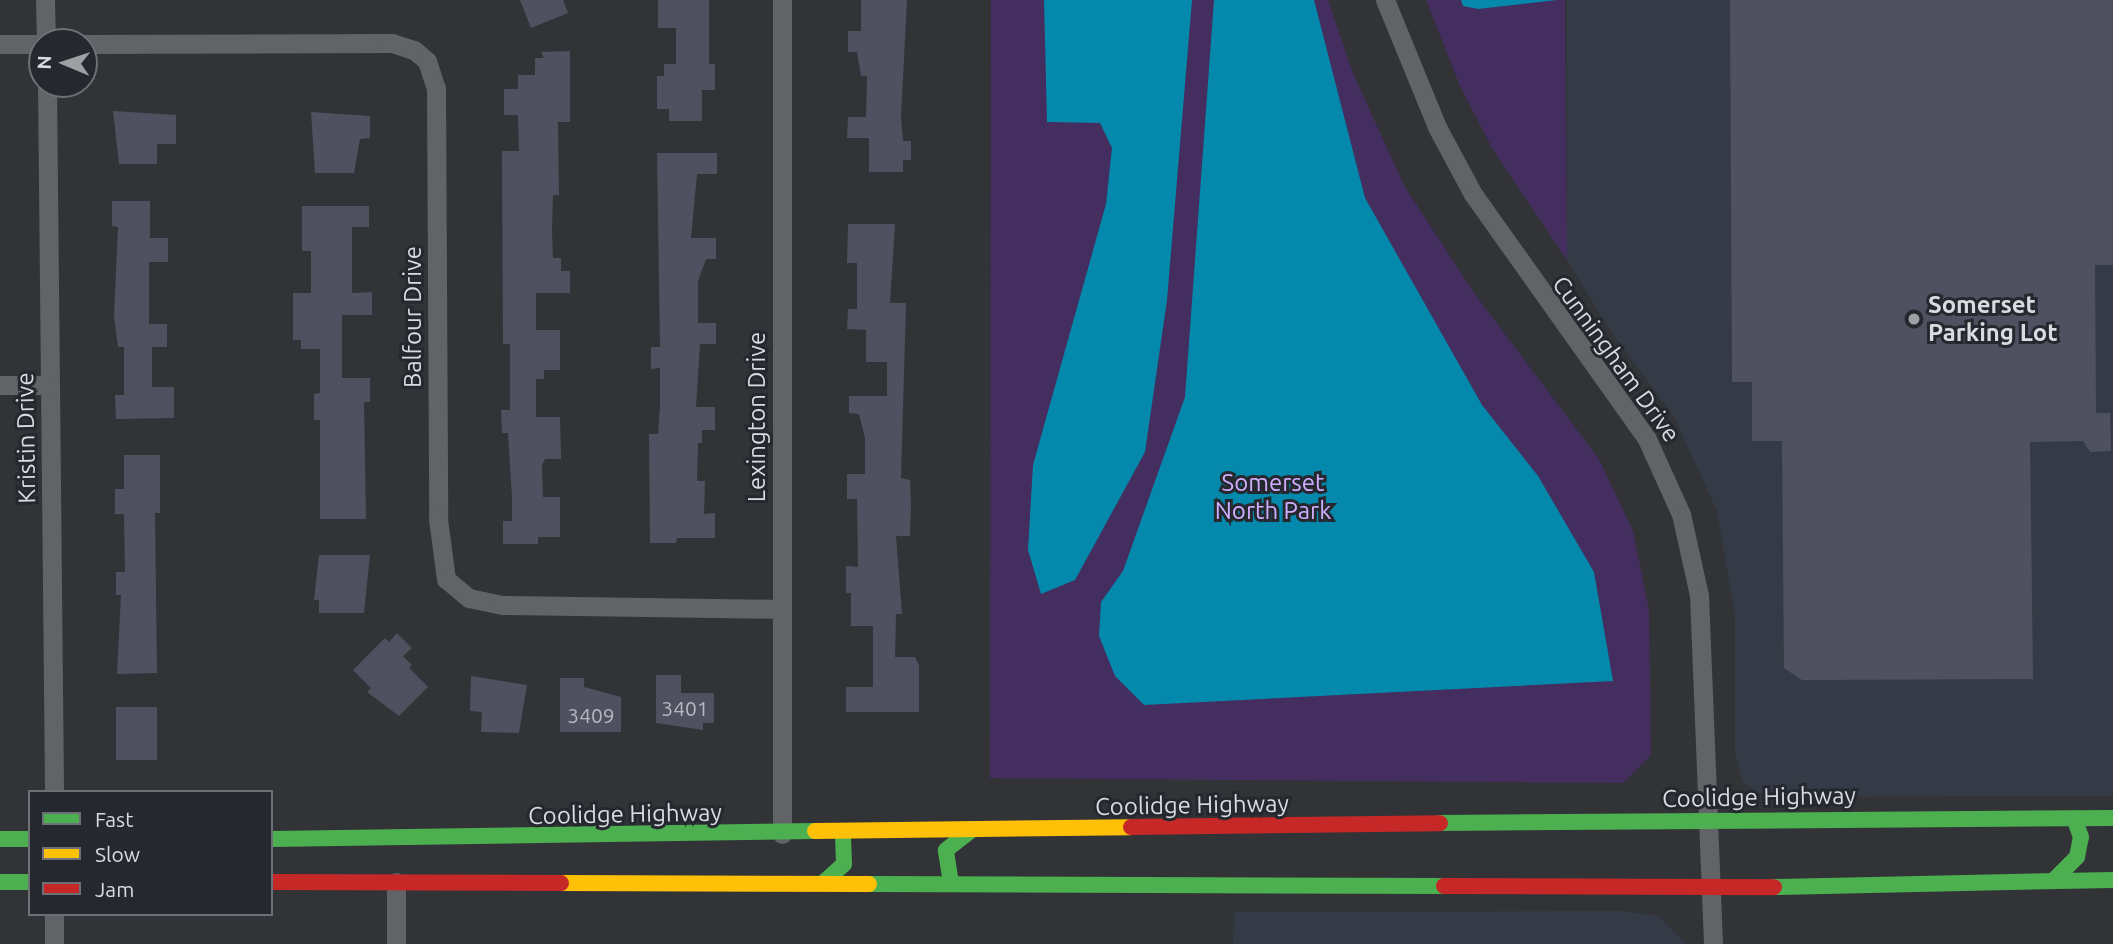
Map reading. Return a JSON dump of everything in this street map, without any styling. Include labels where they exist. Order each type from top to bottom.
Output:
[{"type":"main road","points":[[2053,881],[2077,858],[2081,837],[2074,818]]},
{"type":"main road","name":"Coolidge Highway","points":[[273,839],[782,835],[1705,820],[2113,818]]},
{"type":"main road","points":[[951,883],[946,850],[970,831]]},
{"type":"main road","points":[[823,883],[844,864],[843,834]]},
{"type":"main road","points":[[0,839],[28,839]]},
{"type":"main road","points":[[393,867],[407,839]]},
{"type":"main road","points":[[273,882],[393,867],[823,883],[1712,886],[2113,880]]},
{"type":"main road","points":[[0,882],[28,882]]},
{"type":"street","points":[[44,28],[45,0]]},
{"type":"street","name":"Lexington Drive","points":[[782,0],[782,835]]},
{"type":"street","name":"Cunningham Drive","points":[[1385,0],[1437,127],[1473,194],[1631,415],[1672,488],[1689,541],[1699,595],[1705,820],[1712,886],[1713,944]]},
{"type":"street","points":[[0,44],[28,43]]},
{"type":"street","name":"Balfour Drive","points":[[98,44],[392,43],[414,50],[427,61],[436,88],[438,519],[446,579],[469,598],[503,605],[781,609]]},
{"type":"street","name":"Kristin Drive","points":[[47,98],[54,790]]},
{"type":"street","points":[[0,385],[50,385]]},
{"type":"street","points":[[393,867],[396,944]]},
{"type":"street","points":[[54,916],[54,944]]},
{"type":"shaded area","points":[[1567,0],[2113,0],[2113,796],[1783,797],[1760,794],[1743,782],[1735,752],[1735,615],[1717,511],[1673,415],[1613,335],[1567,260]]},
{"type":"shaded area","points":[[1623,911],[1658,916],[1686,944],[1233,944],[1234,912]]},
{"type":"green space","name":"Somerset North Park","points":[[991,0],[1328,0],[1354,76],[1405,187],[1474,293],[1599,459],[1633,531],[1649,610],[1651,755],[1623,783],[990,778]]},
{"type":"green space","points":[[1426,0],[1565,0],[1567,260],[1492,148],[1460,86]]},
{"type":"water","points":[[1044,0],[1192,0],[1167,300],[1145,452],[1075,580],[1041,594],[1028,550],[1033,465],[1106,204],[1112,148],[1100,123],[1047,122]]},
{"type":"water","points":[[1214,0],[1314,0],[1365,198],[1482,405],[1538,476],[1594,572],[1613,681],[1144,705],[1115,676],[1099,636],[1101,602],[1123,571],[1185,397]]},
{"type":"water","points":[[1461,0],[1557,0],[1478,9],[1463,6]]},
{"type":"building","points":[[520,0],[563,0],[568,13],[531,28]]},
{"type":"building","points":[[658,0],[709,0],[709,64],[715,64],[715,90],[702,90],[702,121],[669,121],[669,109],[657,109],[657,76],[664,76],[664,64],[676,64],[676,28],[658,28]]},
{"type":"building","points":[[861,0],[907,0],[901,117],[903,141],[911,141],[911,160],[903,160],[903,172],[869,172],[869,138],[847,138],[848,117],[866,117],[867,76],[861,76],[857,52],[848,52],[848,31],[861,31]]},
{"type":"building","name":"Somerset Parking Lot","points":[[1730,0],[2113,0],[2113,265],[2095,265],[2096,413],[2110,413],[2111,451],[2090,452],[2083,441],[2030,442],[2033,679],[1802,680],[1784,668],[1782,441],[1752,441],[1752,382],[1732,382]]},
{"type":"building","points":[[570,51],[570,122],[558,122],[559,195],[553,195],[552,232],[553,258],[561,258],[561,271],[570,271],[570,293],[536,293],[536,330],[560,330],[560,370],[544,370],[544,379],[536,379],[536,417],[560,417],[561,459],[545,459],[542,465],[543,497],[560,497],[560,537],[538,537],[538,544],[503,544],[503,521],[512,521],[512,497],[508,433],[502,433],[501,410],[510,410],[510,344],[503,344],[502,151],[519,151],[518,115],[504,115],[504,89],[518,89],[518,75],[535,75],[535,58],[544,58],[541,52]]},
{"type":"building","points":[[113,111],[176,115],[176,144],[157,144],[157,164],[119,164]]},
{"type":"building","points":[[311,112],[370,116],[370,138],[360,139],[354,173],[315,173]]},
{"type":"building","points":[[657,153],[717,153],[717,174],[697,174],[691,238],[716,238],[716,259],[706,259],[698,281],[698,323],[716,323],[716,344],[700,344],[696,407],[715,407],[715,430],[702,430],[702,443],[698,443],[697,481],[705,481],[704,514],[715,513],[715,538],[677,538],[676,543],[650,543],[649,434],[658,434],[660,407],[660,368],[651,369],[651,347],[660,347]]},
{"type":"building","points":[[112,201],[150,201],[150,238],[168,238],[168,262],[149,262],[149,324],[167,324],[167,347],[152,347],[152,387],[174,387],[174,418],[116,419],[115,395],[124,395],[124,347],[118,347],[114,316],[118,227],[112,226]]},
{"type":"building","points":[[302,206],[369,206],[369,227],[352,227],[352,293],[372,292],[372,315],[342,315],[342,378],[370,378],[370,402],[364,402],[366,519],[320,519],[320,420],[314,420],[314,394],[320,393],[320,349],[301,349],[301,340],[293,340],[293,293],[311,293],[311,251],[302,251]]},
{"type":"building","points":[[848,224],[895,224],[890,303],[906,303],[901,478],[910,480],[911,505],[910,536],[896,536],[902,614],[896,614],[895,657],[915,657],[919,665],[919,712],[846,712],[846,687],[873,687],[873,626],[851,626],[851,593],[846,593],[846,566],[858,567],[857,499],[847,499],[847,474],[865,474],[865,438],[859,414],[849,413],[849,396],[887,396],[887,362],[866,362],[866,330],[847,329],[848,309],[857,309],[857,263],[847,263]]},
{"type":"building","points":[[124,455],[160,455],[160,513],[155,513],[157,673],[117,674],[121,595],[116,595],[116,572],[125,572],[124,514],[115,514],[115,489],[124,489]]},
{"type":"building","points":[[319,555],[370,555],[364,613],[319,613],[319,600],[314,600]]},
{"type":"building","points":[[397,633],[412,648],[403,656],[412,665],[409,668],[428,687],[399,716],[367,692],[371,688],[353,670],[385,638],[389,642]]},
{"type":"building","points":[[656,675],[681,675],[681,693],[714,693],[714,723],[703,723],[703,730],[656,723]]},
{"type":"building","points":[[471,676],[527,685],[519,733],[481,732],[482,712],[470,711]]},
{"type":"building","points":[[560,678],[584,678],[584,687],[621,697],[621,732],[560,732]]},
{"type":"building","points":[[116,707],[157,707],[157,760],[116,760]]},
{"type":"traffic: fast","points":[[2053,881],[2077,857],[2081,837],[2074,818]]},
{"type":"traffic: fast","points":[[1440,823],[2113,818]]},
{"type":"traffic: fast","points":[[273,839],[815,831]]},
{"type":"traffic: fast","points":[[951,883],[946,850],[970,831]]},
{"type":"traffic: fast","points":[[823,883],[844,864],[843,834]]},
{"type":"traffic: fast","points":[[0,839],[28,839]]},
{"type":"traffic: fast","points":[[1774,887],[2113,880]]},
{"type":"traffic: fast","points":[[0,882],[28,882]]},
{"type":"traffic: fast","points":[[869,884],[1444,886]]},
{"type":"traffic: slow","points":[[815,831],[1131,827]]},
{"type":"traffic: slow","points":[[561,883],[869,884]]},
{"type":"traffic: jam","points":[[1131,827],[1440,823]]},
{"type":"traffic: jam","points":[[273,882],[561,883]]},
{"type":"traffic: jam","points":[[1444,886],[1774,887]]},
{"type":"place","name":"Somerset Parking Lot","points":[[1914,319]]}]
